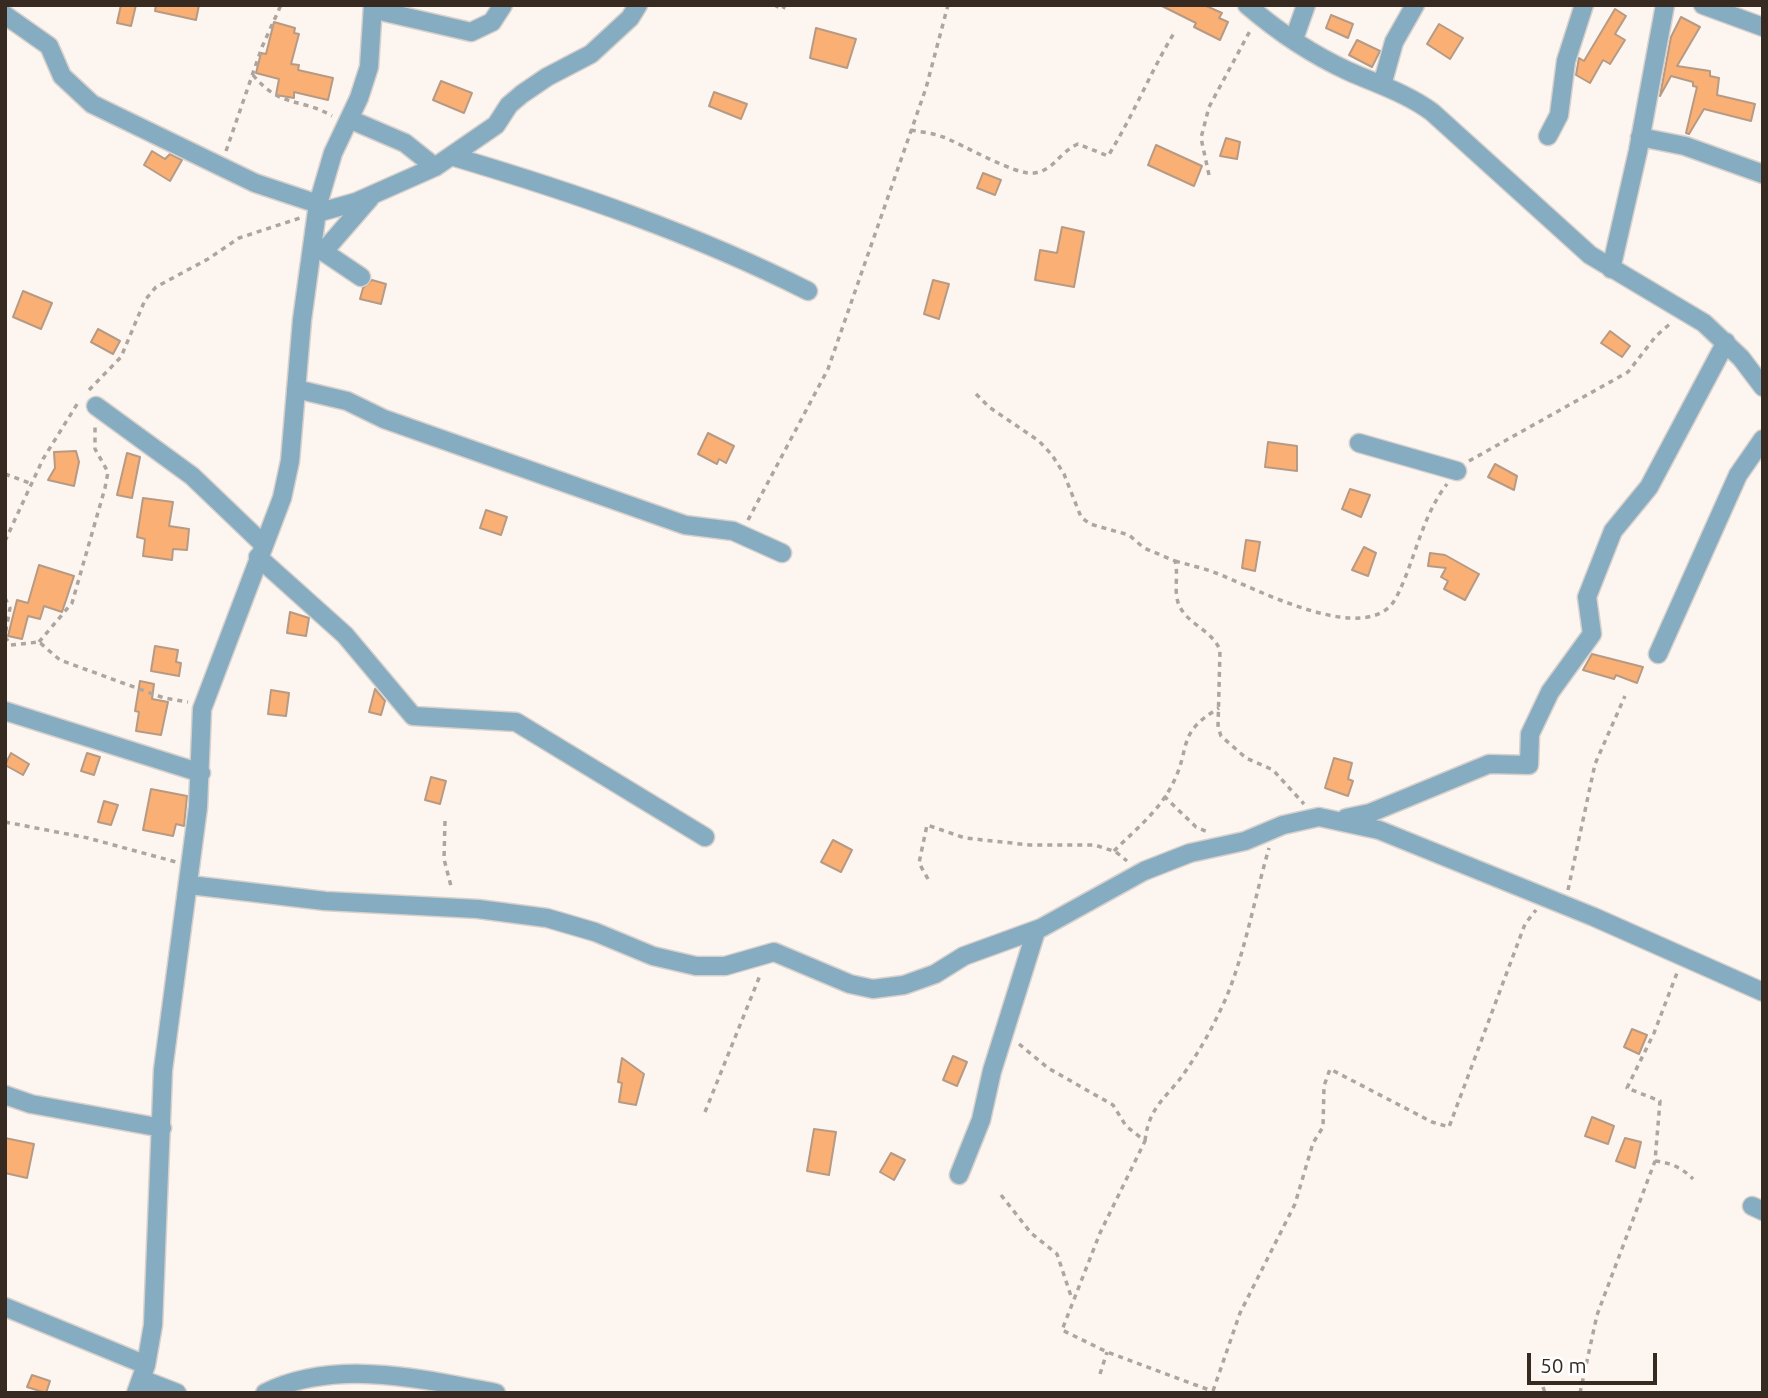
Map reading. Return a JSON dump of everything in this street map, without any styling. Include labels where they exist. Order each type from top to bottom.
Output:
[{"type":"street","points":[[141,1379],[153,1325],[163,1070],[190,876],[201,773],[204,702],[282,498],[290,461],[296,389],[318,248],[317,208],[333,153],[369,67],[377,8],[471,32],[492,22],[503,5]]},
{"type":"street","points":[[5,15],[49,46],[62,76],[92,104],[255,183],[317,208],[373,195],[435,167],[496,125],[509,104],[522,94],[547,77],[591,54],[630,18],[638,5]]},
{"type":"street","points":[[1294,39],[1306,5]]},
{"type":"street","points":[[1382,85],[1394,42],[1415,5]]},
{"type":"street","points":[[1548,136],[1559,115],[1566,61],[1584,5]]},
{"type":"street","points":[[1611,269],[1665,5]]},
{"type":"street","points":[[1703,5],[1763,27]]},
{"type":"street","points":[[1253,11],[1347,71],[1415,100],[1432,112],[1590,255],[1688,313],[1726,342],[1763,387]]},
{"type":"street","points":[[349,120],[405,144],[435,167]]},
{"type":"street","points":[[1640,137],[1662,139],[1763,174]]},
{"type":"street","points":[[452,156],[533,180],[745,259],[808,291]]},
{"type":"street","points":[[318,248],[373,195]]},
{"type":"street","points":[[318,248],[361,277]]},
{"type":"street","points":[[190,876],[326,901],[471,909],[565,922],[653,956],[696,966],[725,966],[770,952],[780,953],[850,984],[881,988],[904,985],[935,974],[964,956],[1036,931],[1136,875],[1190,853],[1237,843],[1274,829],[1370,813],[1489,764],[1530,765],[1530,734],[1550,692],[1592,634],[1587,597],[1613,531],[1649,487],[1726,342]]},
{"type":"street","points":[[296,389],[347,401],[384,419],[685,525],[733,531],[782,553]]},
{"type":"street","points":[[96,406],[192,476],[261,551],[345,635],[413,716],[516,722],[705,837]]},
{"type":"street","points":[[1658,653],[1738,475],[1763,439]]},
{"type":"street","points":[[1359,443],[1457,471]]},
{"type":"street","points":[[5,711],[201,773]]},
{"type":"street","points":[[1328,818],[1379,830],[1546,897],[1763,992]]},
{"type":"street","points":[[959,1175],[981,1120],[1036,931]]},
{"type":"street","points":[[5,1096],[31,1104],[162,1128]]},
{"type":"street","points":[[5,1307],[141,1379],[177,1393]]},
{"type":"street","points":[[265,1393],[302,1380],[341,1374],[403,1378],[486,1392]]},
{"type":"path","points":[[220,166],[262,47],[281,5]]},
{"type":"path","points":[[774,5],[783,9],[785,5]]},
{"type":"path","points":[[733,531],[748,522],[828,369],[911,130],[948,5]]},
{"type":"path","points":[[1209,175],[1201,138],[1209,107],[1238,49],[1253,11]]},
{"type":"path","points":[[911,130],[942,136],[976,154],[1032,174],[1052,167],[1063,150],[1078,144],[1108,156],[1124,130],[1149,74],[1174,33]]},
{"type":"path","points":[[253,75],[285,102],[317,108],[349,120]]},
{"type":"path","points":[[5,541],[32,484],[77,403],[121,357],[145,300],[156,286],[239,237],[317,208]]},
{"type":"path","points":[[976,394],[989,407],[1039,441],[1052,455],[1065,474],[1081,517],[1090,524],[1129,535],[1144,548],[1213,572],[1289,604],[1338,617],[1358,619],[1378,615],[1389,608],[1397,597],[1420,536],[1443,489],[1457,471],[1628,372],[1662,330],[1688,313]]},
{"type":"path","points":[[5,598],[10,608],[5,636],[11,645],[39,642],[72,603],[106,488],[108,472],[95,449],[95,385]]},
{"type":"path","points":[[5,474],[32,484]]},
{"type":"path","points":[[1175,561],[1178,604],[1182,611],[1215,639],[1220,650],[1218,727],[1221,736],[1254,764],[1273,770],[1328,818]]},
{"type":"path","points":[[39,642],[60,660],[118,683],[163,698],[204,702]]},
{"type":"path","points":[[1567,906],[1570,872],[1580,842],[1595,764],[1625,696]]},
{"type":"path","points":[[1114,851],[1164,796],[1176,774],[1192,726],[1219,708]]},
{"type":"path","points":[[1164,796],[1196,827],[1237,843]]},
{"type":"path","points":[[445,821],[444,859],[448,880],[457,897],[471,909]]},
{"type":"path","points":[[5,822],[88,838],[190,876]]},
{"type":"path","points":[[928,879],[919,863],[926,825],[965,838],[1030,845],[1096,845],[1114,851],[1127,860],[1136,875]]},
{"type":"path","points":[[1274,829],[1227,996],[1185,1073],[1163,1096],[1147,1123],[1145,1141],[1100,1233],[1062,1330],[1107,1352],[1212,1392],[1240,1313],[1295,1204],[1313,1143],[1323,1127],[1324,1086],[1330,1069],[1432,1122],[1449,1127],[1525,924],[1546,897]]},
{"type":"path","points":[[705,1112],[770,952]]},
{"type":"path","points":[[1580,1393],[1597,1315],[1655,1161],[1660,1101],[1627,1088],[1654,1033],[1684,957]]},
{"type":"path","points":[[1005,1031],[1029,1055],[1113,1105],[1126,1126],[1145,1141]]},
{"type":"path","points":[[1655,1161],[1670,1163],[1684,1170],[1693,1179]]},
{"type":"path","points":[[1000,1195],[1031,1233],[1057,1254],[1072,1301]]},
{"type":"path","points":[[1100,1374],[1107,1352]]},
{"type":"path","points":[[1543,1387],[1545,1393]]},
{"type":"building","points":[[121,5],[136,5],[131,26],[117,23]]},
{"type":"building","points":[[156,5],[199,5],[196,20],[155,11]]},
{"type":"building","points":[[1160,5],[1204,5],[1222,13],[1219,18],[1228,22],[1220,40],[1194,27],[1196,23]]},
{"type":"building","points":[[1615,9],[1626,16],[1615,34],[1625,40],[1610,64],[1603,60],[1590,83],[1576,75],[1579,58],[1584,61]]},
{"type":"building","points":[[1331,15],[1353,24],[1348,38],[1326,28]]},
{"type":"building","points":[[1681,17],[1700,27],[1677,66],[1710,71],[1710,76],[1719,78],[1717,95],[1755,104],[1751,121],[1704,109],[1689,134],[1686,133],[1697,87],[1693,86],[1693,82],[1671,76],[1660,96],[1671,37]]},
{"type":"building","points":[[274,22],[295,28],[294,33],[299,34],[291,64],[299,65],[298,70],[333,78],[328,100],[294,92],[294,98],[276,95],[279,79],[256,73],[261,53],[266,54]]},
{"type":"building","points":[[1439,24],[1463,38],[1450,59],[1427,44]]},
{"type":"building","points":[[816,28],[856,39],[847,68],[810,58]]},
{"type":"building","points":[[1357,40],[1380,51],[1372,67],[1349,55]]},
{"type":"building","points":[[441,81],[472,93],[464,113],[433,100]]},
{"type":"building","points":[[714,92],[747,104],[741,119],[709,106]]},
{"type":"building","points":[[1226,138],[1240,142],[1237,159],[1220,156]]},
{"type":"building","points":[[1156,145],[1202,166],[1194,186],[1148,165]]},
{"type":"building","points":[[152,151],[165,159],[170,154],[182,160],[170,181],[144,165]]},
{"type":"building","points":[[983,173],[1001,180],[995,195],[977,188]]},
{"type":"building","points":[[1062,227],[1084,232],[1074,287],[1035,280],[1040,250],[1057,253]]},
{"type":"building","points":[[372,280],[386,284],[381,304],[360,299],[363,288]]},
{"type":"building","points":[[933,280],[949,284],[939,319],[924,314]]},
{"type":"building","points":[[23,291],[52,303],[41,329],[13,317]]},
{"type":"building","points":[[98,329],[120,341],[113,354],[91,342]]},
{"type":"building","points":[[1610,331],[1630,346],[1622,357],[1601,343]]},
{"type":"building","points":[[708,433],[734,446],[726,463],[719,459],[717,464],[698,454]]},
{"type":"building","points":[[1268,442],[1297,446],[1297,471],[1265,467]]},
{"type":"building","points":[[76,451],[79,462],[74,486],[48,480],[55,468],[54,452]]},
{"type":"building","points":[[127,453],[140,457],[132,498],[117,495]]},
{"type":"building","points":[[1495,464],[1517,476],[1514,490],[1488,477]]},
{"type":"building","points":[[1350,489],[1370,495],[1361,517],[1342,509]]},
{"type":"building","points":[[143,498],[173,502],[169,526],[189,529],[187,550],[173,549],[172,560],[143,556],[145,539],[137,537]]},
{"type":"building","points":[[486,510],[507,517],[501,535],[480,528]]},
{"type":"building","points":[[1246,540],[1260,542],[1255,571],[1242,568]]},
{"type":"building","points":[[1364,547],[1376,553],[1368,576],[1352,570]]},
{"type":"building","points":[[1430,553],[1445,555],[1479,574],[1465,600],[1444,589],[1448,581],[1441,577],[1446,568],[1428,566]]},
{"type":"building","points":[[39,565],[74,576],[62,612],[44,606],[40,619],[28,616],[22,639],[8,636],[17,600],[28,603]]},
{"type":"building","points":[[290,612],[309,618],[306,636],[287,633]]},
{"type":"building","points":[[155,646],[178,650],[176,662],[181,663],[179,676],[151,671]]},
{"type":"building","points":[[1592,654],[1643,667],[1637,683],[1616,675],[1614,679],[1583,670]]},
{"type":"building","points":[[140,681],[154,684],[152,699],[168,702],[161,735],[136,731],[139,712],[135,711]]},
{"type":"building","points":[[375,689],[385,701],[381,715],[369,712]]},
{"type":"building","points":[[271,690],[289,693],[286,716],[268,714]]},
{"type":"building","points":[[11,753],[29,764],[23,775],[5,765]]},
{"type":"building","points":[[87,753],[100,757],[94,775],[81,771]]},
{"type":"building","points":[[1334,758],[1352,763],[1348,779],[1353,781],[1348,796],[1325,788]]},
{"type":"building","points":[[431,777],[446,781],[440,804],[425,800]]},
{"type":"building","points":[[151,789],[187,796],[184,826],[176,824],[173,836],[143,830]]},
{"type":"building","points":[[104,801],[118,805],[111,825],[98,822]]},
{"type":"building","points":[[833,840],[852,850],[841,872],[821,862]]},
{"type":"building","points":[[1632,1029],[1647,1035],[1639,1054],[1624,1047]]},
{"type":"building","points":[[953,1056],[967,1062],[957,1086],[943,1080]]},
{"type":"building","points":[[622,1058],[644,1074],[636,1105],[619,1102],[622,1083],[618,1082]]},
{"type":"building","points":[[1592,1117],[1614,1126],[1608,1144],[1585,1136]]},
{"type":"building","points":[[814,1129],[836,1132],[829,1175],[807,1171]]},
{"type":"building","points":[[5,1138],[34,1144],[27,1178],[5,1173]]},
{"type":"building","points":[[1625,1138],[1641,1142],[1635,1168],[1616,1161]]},
{"type":"building","points":[[891,1153],[905,1160],[894,1180],[880,1172]]},
{"type":"building","points":[[32,1375],[50,1381],[46,1393],[27,1387]]}]
